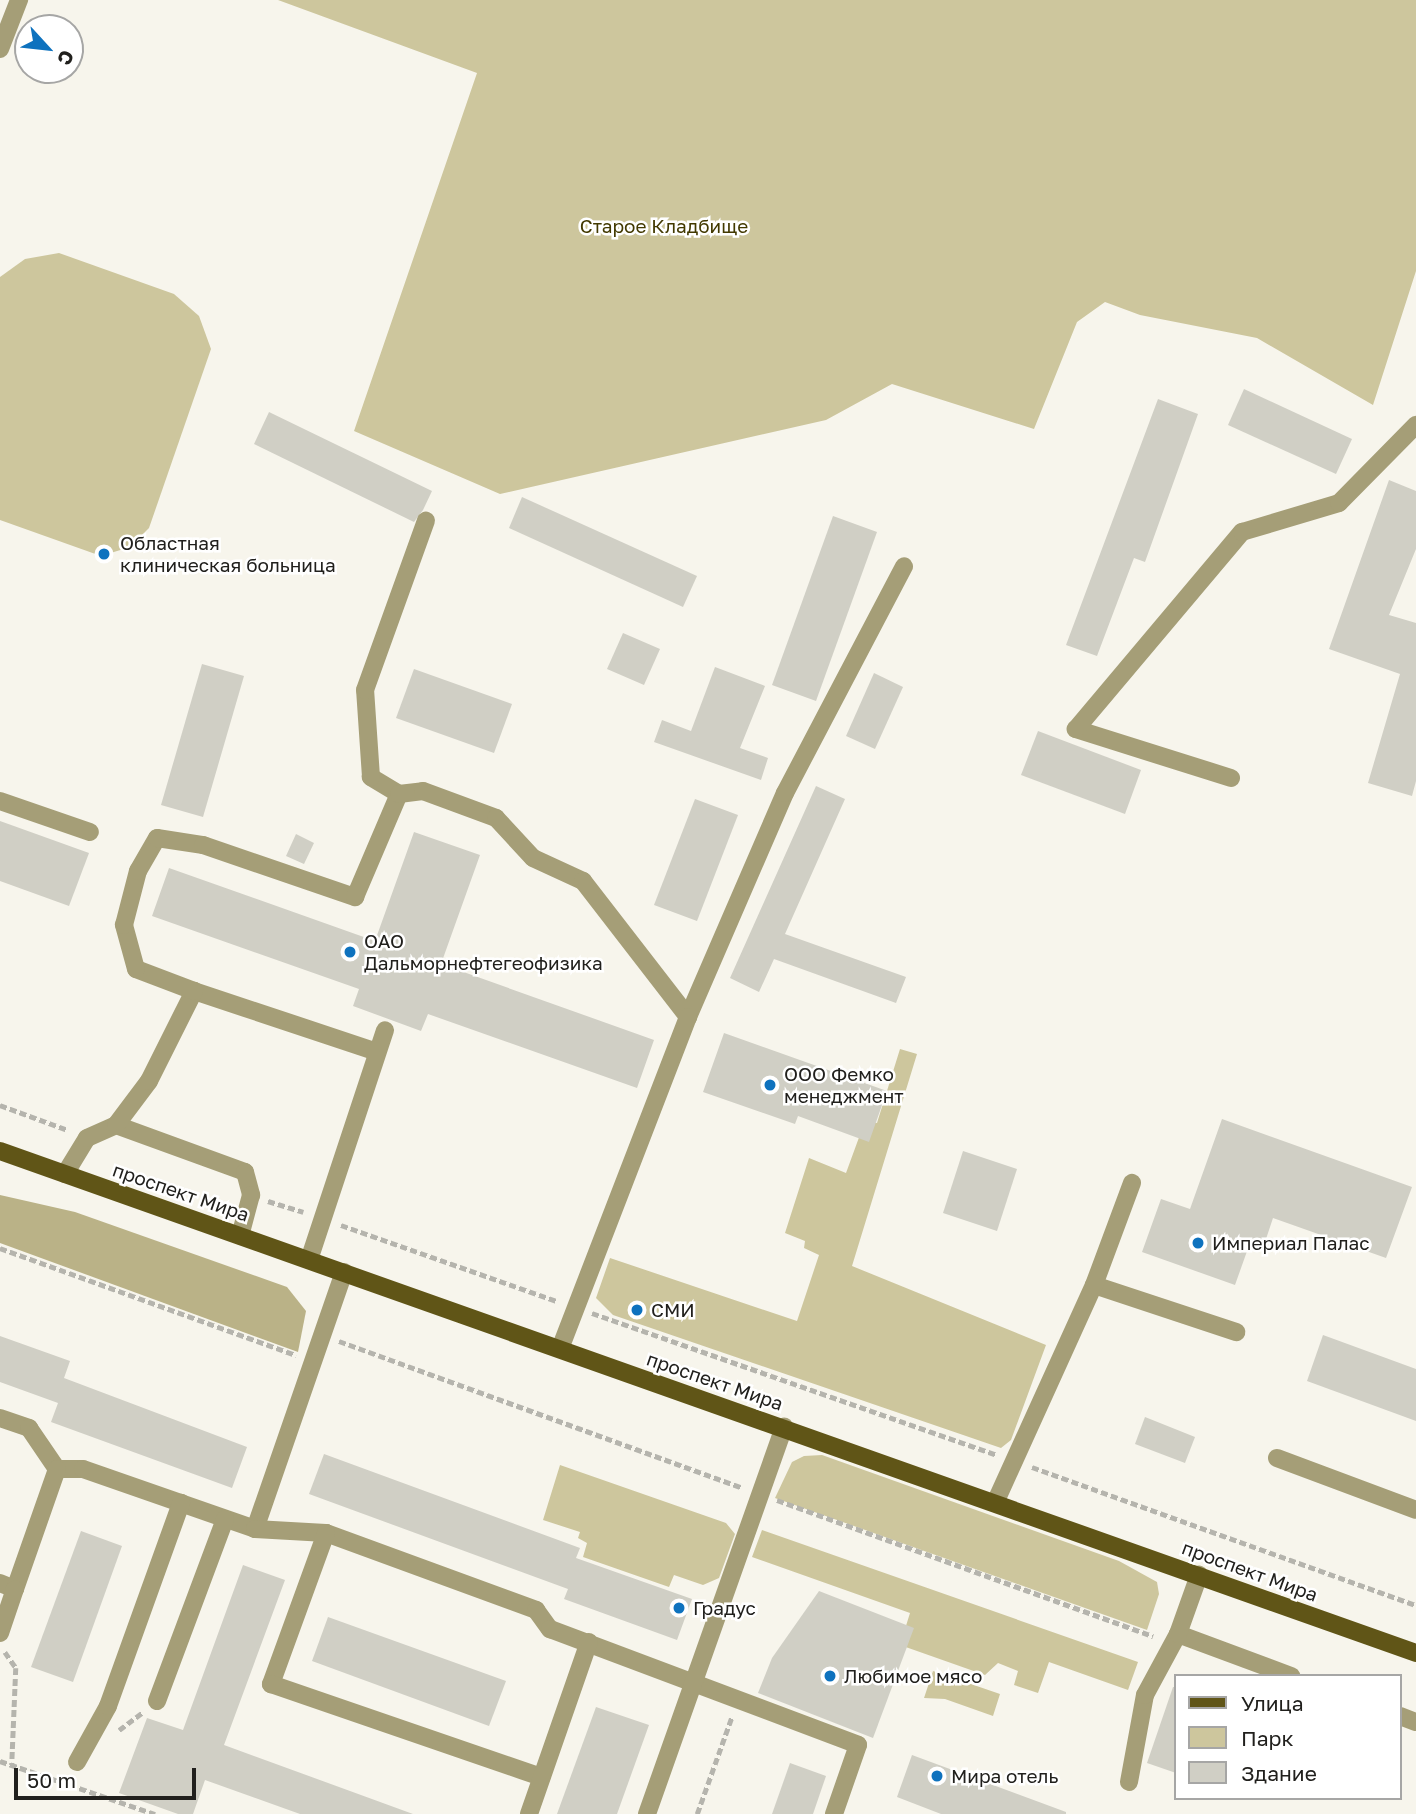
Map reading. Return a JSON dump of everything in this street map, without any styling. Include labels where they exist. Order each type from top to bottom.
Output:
[{"type":"main road","name":"проспект Мира","points":[[0,1151],[1416,1653]]},
{"type":"lane","points":[[0,49],[19,0]]},
{"type":"lane","points":[[1231,778],[1076,730],[1242,532],[1339,503],[1416,425]]},
{"type":"lane","points":[[426,521],[365,690],[370,777],[399,794],[423,791],[496,818],[533,858],[583,881],[688,1017]]},
{"type":"lane","points":[[559,1348],[688,1017],[785,793],[904,566]]},
{"type":"lane","points":[[377,1052],[136,969],[124,925],[138,871],[157,838],[203,845],[355,897],[399,794]]},
{"type":"lane","points":[[0,801],[90,832]]},
{"type":"lane","points":[[65,1174],[87,1138],[116,1125],[149,1081],[194,991]]},
{"type":"lane","points":[[309,1260],[320,1217],[385,1030]]},
{"type":"lane","points":[[116,1125],[245,1172],[251,1195],[240,1236]]},
{"type":"lane","points":[[995,1503],[1094,1285],[1132,1183]]},
{"type":"lane","points":[[256,1529],[344,1272]]},
{"type":"lane","points":[[1094,1285],[1236,1332]]},
{"type":"lane","points":[[0,1418],[29,1428],[57,1469]]},
{"type":"lane","points":[[647,1814],[784,1427]]},
{"type":"lane","points":[[1277,1458],[1416,1510]]},
{"type":"lane","points":[[57,1469],[83,1469],[256,1529],[326,1534],[536,1610],[550,1629],[695,1681],[738,1701],[858,1745],[834,1814]]},
{"type":"lane","points":[[0,1633],[7,1586],[57,1469]]},
{"type":"lane","points":[[77,1762],[108,1706],[181,1503]]},
{"type":"lane","points":[[157,1701],[225,1519]]},
{"type":"lane","points":[[326,1534],[271,1684],[541,1777]]},
{"type":"lane","points":[[1129,1782],[1145,1695],[1175,1639],[1199,1575]]},
{"type":"lane","points":[[1175,1639],[1285,1674]]},
{"type":"lane","points":[[529,1814],[589,1642]]},
{"type":"path","points":[[0,1105],[87,1138]]},
{"type":"path","points":[[251,1195],[1014,1461],[1416,1605]]},
{"type":"path","points":[[0,1248],[313,1361]]},
{"type":"path","points":[[322,1334],[760,1494],[1175,1639]]},
{"type":"path","points":[[0,1646],[16,1668],[12,1765]]},
{"type":"path","points":[[697,1814],[738,1701]]},
{"type":"path","points":[[0,1760],[153,1814]]},
{"type":"green space","name":"Старое Кладбище","points":[[278,0],[1416,0],[1416,271],[1373,405],[1257,338],[1140,315],[1105,302],[1077,322],[1034,429],[892,384],[826,420],[500,494],[354,431],[477,73]]},
{"type":"green space","points":[[59,253],[174,294],[199,316],[211,349],[149,528],[130,547],[101,556],[0,520],[0,277],[25,259]]},
{"type":"green space","points":[[900,1049],[917,1054],[852,1266],[1046,1345],[1011,1440],[1001,1448],[613,1315],[596,1298],[610,1258],[797,1321],[819,1255],[804,1248],[805,1241],[785,1233],[809,1158],[846,1173],[865,1121],[877,1123]]},
{"type":"green space","points":[[822,1455],[1119,1561],[1157,1582],[1159,1594],[1147,1630],[775,1498],[792,1462],[804,1456]]},
{"type":"green space","points":[[560,1465],[726,1523],[735,1534],[719,1578],[703,1585],[674,1575],[669,1587],[583,1557],[587,1543],[578,1538],[580,1532],[543,1520]]},
{"type":"green space","points":[[762,1530],[1138,1662],[1128,1690],[1049,1662],[1038,1693],[1014,1685],[1018,1671],[998,1663],[985,1675],[900,1645],[910,1613],[752,1557]]},
{"type":"green space","points":[[933,1671],[1000,1694],[993,1716],[945,1699],[924,1698]]},
{"type":"shaded area","points":[[0,1195],[75,1212],[287,1287],[306,1311],[298,1352],[0,1243]]},
{"type":"building","points":[[1244,389],[1352,439],[1336,474],[1228,425]]},
{"type":"building","points":[[1158,399],[1198,414],[1145,562],[1134,558],[1097,656],[1066,645]]},
{"type":"building","points":[[269,412],[432,491],[423,510],[414,522],[254,444]]},
{"type":"building","points":[[1389,480],[1416,491],[1416,549],[1389,615],[1416,623],[1416,781],[1412,796],[1368,783],[1400,674],[1329,649]]},
{"type":"building","points":[[522,497],[697,576],[683,607],[509,528]]},
{"type":"building","points":[[833,516],[877,532],[816,701],[772,685]]},
{"type":"building","points":[[623,633],[660,649],[644,685],[607,669]]},
{"type":"building","points":[[202,664],[244,676],[203,817],[161,805]]},
{"type":"building","points":[[715,667],[765,686],[740,748],[768,758],[761,780],[654,742],[662,720],[691,731]]},
{"type":"building","points":[[414,669],[512,704],[494,753],[396,718]]},
{"type":"building","points":[[874,673],[903,687],[875,749],[846,736]]},
{"type":"building","points":[[1038,731],[1141,770],[1125,814],[1021,775]]},
{"type":"building","points":[[816,786],[845,799],[785,934],[906,977],[896,1003],[774,959],[759,992],[730,978]]},
{"type":"building","points":[[695,799],[738,815],[697,921],[654,905]]},
{"type":"building","points":[[0,821],[89,853],[69,906],[0,881]]},
{"type":"building","name":"ОАО Дальморнефтегеофизика","points":[[414,832],[480,855],[441,964],[654,1040],[637,1088],[428,1014],[421,1031],[353,1006],[359,989],[152,916],[169,868],[375,941]]},
{"type":"building","points":[[296,834],[314,843],[304,864],[286,856]]},
{"type":"building","points":[[724,1033],[887,1091],[869,1142],[798,1116],[795,1124],[703,1092]]},
{"type":"building","points":[[1222,1119],[1412,1187],[1386,1258],[1273,1218],[1264,1245],[1251,1240],[1235,1285],[1142,1252],[1161,1199],[1190,1209]]},
{"type":"building","points":[[963,1151],[1017,1169],[997,1231],[943,1213]]},
{"type":"building","points":[[1323,1335],[1416,1369],[1416,1421],[1307,1381]]},
{"type":"building","points":[[0,1336],[70,1361],[64,1378],[247,1447],[232,1488],[51,1422],[58,1403],[0,1382]]},
{"type":"building","points":[[1145,1417],[1195,1437],[1185,1463],[1135,1444]]},
{"type":"building","points":[[324,1454],[580,1548],[576,1558],[692,1599],[677,1640],[564,1599],[568,1589],[309,1494]]},
{"type":"building","points":[[81,1531],[122,1546],[73,1682],[31,1667]]},
{"type":"building","points":[[243,1565],[285,1580],[224,1745],[413,1814],[300,1814],[205,1780],[193,1814],[178,1814],[119,1793],[147,1718],[183,1730]]},
{"type":"building","name":"Любимое мясо","points":[[819,1591],[914,1628],[873,1738],[758,1693],[772,1658]]},
{"type":"building","points":[[328,1617],[506,1681],[489,1726],[312,1661]]},
{"type":"building","points":[[1173,1687],[1174,1687],[1174,1772],[1147,1763]]},
{"type":"building","points":[[596,1707],[649,1725],[617,1814],[557,1814]]},
{"type":"building","name":"Мира отель","points":[[912,1755],[1066,1814],[941,1814],[897,1797]]},
{"type":"building","points":[[790,1763],[826,1776],[813,1814],[772,1814]]},
{"type":"place","name":"Областная клиническая больница","points":[[104,554]]},
{"type":"place","name":"ОАО Дальморнефтегеофизика","points":[[350,952]]},
{"type":"place","name":"ООО Фемко менеджмент","points":[[770,1085]]},
{"type":"place","name":"Империал Палас","points":[[1198,1243]]},
{"type":"place","name":"СМИ","points":[[637,1310]]},
{"type":"place","name":"Градус","points":[[679,1608]]},
{"type":"place","name":"Любимое мясо","points":[[830,1676]]},
{"type":"place","name":"Мира отель","points":[[937,1776]]}]
